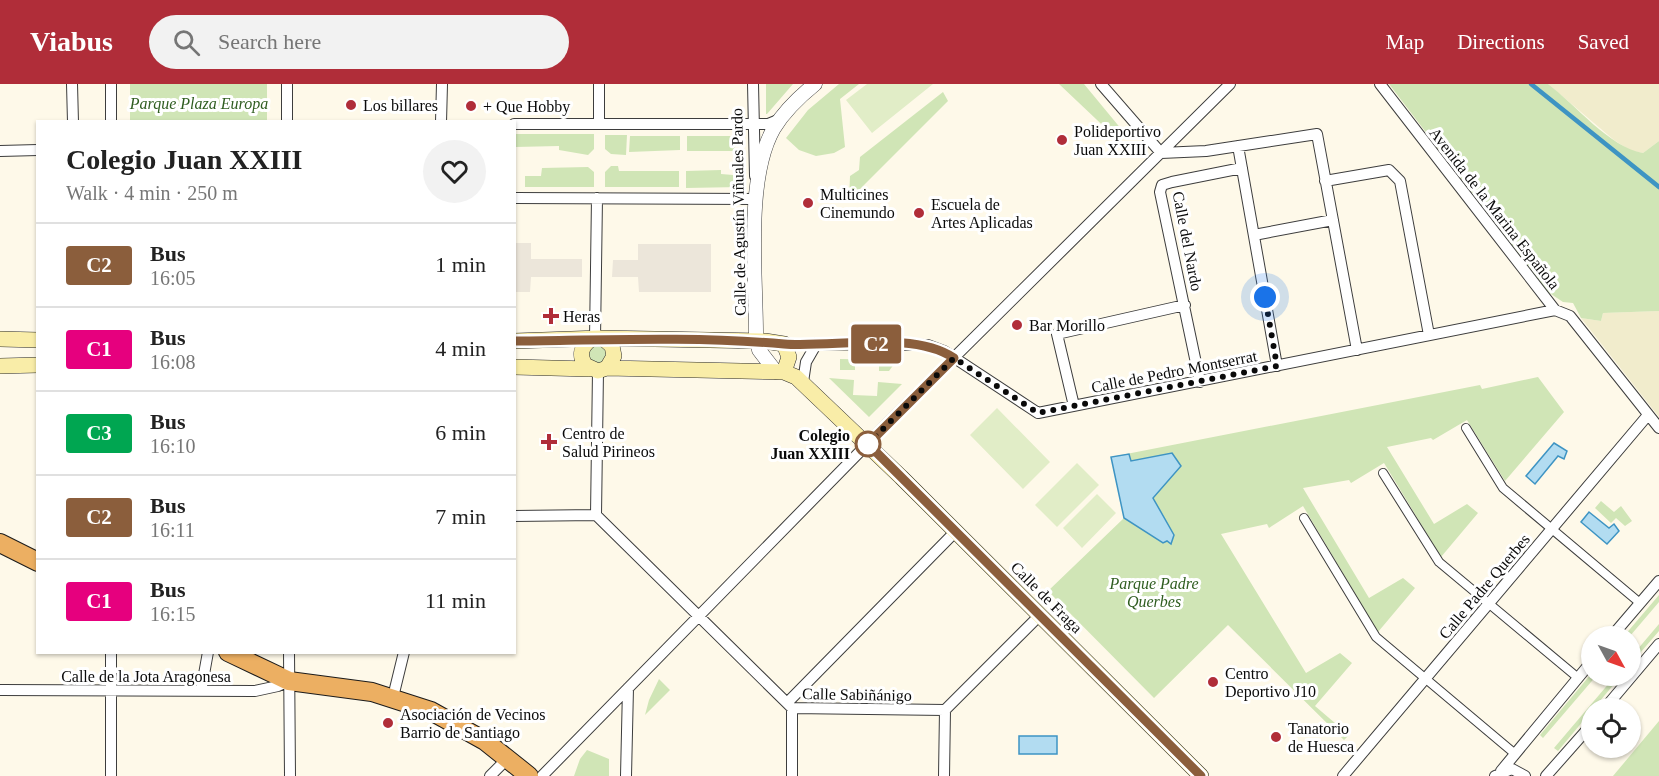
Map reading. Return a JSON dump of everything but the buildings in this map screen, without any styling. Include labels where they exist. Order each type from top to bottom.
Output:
[{"type":"highway","points":[[0,543],[36,561]]},
{"type":"highway","points":[[232,654],[289,681],[345,687],[393,697],[447,718],[508,758],[529,776]]},
{"type":"main road","points":[[0,339],[36,340]]},
{"type":"main road","points":[[597,339],[583,347],[581,356],[598,369]]},
{"type":"main road","points":[[597,339],[612,346],[614,356],[598,369]]},
{"type":"main road","points":[[516,341],[757,340],[784,344],[789,357],[780,372],[516,368]]},
{"type":"main road","points":[[0,366],[36,365]]},
{"type":"main road","name":"Calle de Fraga","points":[[780,372],[803,382],[868,444],[1196,774]]},
{"type":"street","points":[[72,84],[72,120]]},
{"type":"street","points":[[111,84],[111,120]]},
{"type":"street","points":[[287,84],[287,120]]},
{"type":"street","points":[[441,120],[442,84]]},
{"type":"street","points":[[599,84],[599,124]]},
{"type":"street","name":"Calle de Agustín Viñuales Pardo","points":[[753,84],[757,340]]},
{"type":"street","points":[[516,198],[756,199],[766,146],[780,119],[796,100],[815,84]]},
{"type":"street","points":[[1101,84],[1161,153]]},
{"type":"street","points":[[542,776],[868,444],[1230,84]]},
{"type":"street","name":"Avenida de la Marina Española","points":[[1380,84],[1556,310],[1570,316],[1659,428]]},
{"type":"street","points":[[516,124],[768,124],[780,119]]},
{"type":"street","points":[[1161,153],[1191,152],[1317,134],[1357,350]]},
{"type":"street","points":[[1238,146],[1277,366]]},
{"type":"street","points":[[0,151],[36,150]]},
{"type":"street","name":"Calle del Nardo","points":[[1200,382],[1161,192],[1162,185],[1242,168]]},
{"type":"street","points":[[1326,181],[1389,170],[1400,181],[1429,335]]},
{"type":"street","points":[[597,198],[597,339]]},
{"type":"street","points":[[1254,235],[1332,220]]},
{"type":"street","points":[[1074,406],[1057,334],[1185,305]]},
{"type":"street","name":"Calle de Pedro Montserrat","points":[[784,344],[920,344],[935,348],[954,358],[1034,412],[1200,382],[1556,310]]},
{"type":"street","points":[[757,340],[763,357],[780,372]]},
{"type":"street","points":[[803,382],[806,362],[817,343]]},
{"type":"street","points":[[516,516],[596,515],[598,369]]},
{"type":"street","name":"Calle Padre Querbes","points":[[1342,776],[1648,415]]},
{"type":"street","points":[[1466,428],[1503,488],[1640,603]]},
{"type":"street","points":[[1383,473],[1439,562],[1578,677]]},
{"type":"street","name":"Calle Sabiñánigo","points":[[596,515],[697,617],[790,706],[945,710]]},
{"type":"street","points":[[1304,518],[1376,638],[1514,753]]},
{"type":"street","points":[[792,776],[790,706],[956,531]]},
{"type":"street","points":[[1620,626],[1659,581]]},
{"type":"street","points":[[944,776],[945,710],[1040,615]]},
{"type":"street","points":[[1613,698],[1659,644]]},
{"type":"street","points":[[111,654],[111,776]]},
{"type":"street","points":[[201,691],[208,654]]},
{"type":"street","points":[[289,654],[290,776]]},
{"type":"street","points":[[393,697],[404,654]]},
{"type":"street","points":[[1498,774],[1581,674]]},
{"type":"street","name":"Calle de la Jota Aragonesa","points":[[0,690],[267,690],[289,681]]},
{"type":"street","points":[[626,776],[628,688]]},
{"type":"street","points":[[1546,776],[1581,736]]},
{"type":"street","points":[[490,776],[508,758]]},
{"type":"street","points":[[1498,774],[1512,769],[1525,776]]},
{"type":"shaded area","points":[[1548,84],[1659,84],[1659,141],[1643,153],[1631,151],[1614,140]]},
{"type":"shaded area","points":[[516,243],[531,243],[531,259],[582,259],[582,277],[531,277],[530,292],[516,292]]},
{"type":"shaded area","points":[[638,244],[711,244],[711,292],[639,292],[638,277],[612,277],[613,260],[638,260]]},
{"type":"shaded area","points":[[1659,311],[1659,417],[1581,318],[1601,321],[1603,313]]},
{"type":"green space","name":"Parque Plaza Europa","points":[[130,84],[267,84],[267,120],[130,120]]},
{"type":"green space","points":[[766,84],[793,84],[767,114],[766,114]]},
{"type":"green space","points":[[839,84],[859,84],[840,99],[845,147],[834,153],[816,156],[799,150],[786,138],[808,110]]},
{"type":"green space","points":[[867,84],[933,84],[872,133],[846,100]]},
{"type":"green space","points":[[1059,84],[1084,84],[1122,130],[1115,137]]},
{"type":"green space","points":[[1389,84],[1548,84],[1618,143],[1643,153],[1659,141],[1659,311],[1603,313],[1601,321],[1581,318],[1573,303],[1563,302],[1548,292]]},
{"type":"green space","points":[[943,92],[948,101],[849,200],[850,176],[859,170],[860,157]]},
{"type":"green space","points":[[516,134],[594,134],[594,149],[588,155],[559,150],[559,146],[516,147]]},
{"type":"green space","points":[[605,135],[627,135],[626,155],[611,154],[605,149]]},
{"type":"green space","points":[[630,136],[680,136],[680,150],[629,152]]},
{"type":"green space","points":[[687,136],[738,136],[740,138],[733,151],[687,151]]},
{"type":"green space","points":[[611,166],[618,166],[619,171],[679,171],[679,187],[605,187],[605,172]]},
{"type":"green space","points":[[588,167],[594,172],[594,187],[525,187],[525,176],[541,176],[542,168]]},
{"type":"green space","points":[[721,170],[721,174],[733,175],[740,187],[686,188],[686,171]]},
{"type":"green space","points":[[593,345],[599,345],[608,352],[601,364],[588,359],[589,350]]},
{"type":"green space","points":[[840,359],[897,360],[889,371],[879,371],[879,365],[855,365],[855,370],[840,370]]},
{"type":"green space","name":"Parque Padre Querbes","points":[[1538,377],[1564,412],[1505,481],[1467,420],[1433,440],[1431,438],[1387,447],[1434,524],[1467,504],[1478,513],[1441,557],[1384,463],[1351,483],[1349,480],[1303,488],[1369,598],[1403,578],[1415,588],[1378,632],[1303,506],[1269,528],[1267,524],[1221,534],[1306,673],[1340,653],[1352,663],[1315,706],[1349,735],[1344,740],[1228,625],[1154,698],[1048,591],[1124,518],[1111,457],[1480,385],[1482,389]]},
{"type":"green space","points":[[829,378],[854,380],[853,395],[877,396],[878,382],[902,384],[869,417]]},
{"type":"green space","points":[[997,408],[1050,462],[1023,489],[970,435]]},
{"type":"green space","points":[[1077,463],[1099,485],[1057,527],[1035,505]]},
{"type":"green space","points":[[1097,494],[1116,513],[1082,548],[1063,528]]},
{"type":"green space","points":[[1601,501],[1614,512],[1621,506],[1632,521],[1625,526],[1616,518],[1611,523],[1595,508]]},
{"type":"green space","points":[[1659,595],[1659,602],[1639,626],[1633,626]]},
{"type":"green space","points":[[1659,624],[1659,631],[1641,652],[1641,645]]},
{"type":"green space","points":[[659,679],[670,690],[645,715],[649,700]]},
{"type":"green space","points":[[1581,686],[1588,686],[1543,738],[1540,735]]},
{"type":"green space","points":[[1607,686],[1612,686],[1602,698],[1596,698]]},
{"type":"green space","points":[[1581,716],[1581,724],[1558,751],[1554,748]]},
{"type":"green space","points":[[1659,721],[1659,776],[1613,776],[1628,758],[1641,758],[1641,743]]},
{"type":"green space","points":[[587,750],[609,759],[609,776],[574,776],[580,759]]},
{"type":"water","points":[[1554,443],[1567,451],[1564,459],[1558,456],[1535,484],[1526,476]]},
{"type":"water","points":[[1172,453],[1181,466],[1153,498],[1174,535],[1171,544],[1167,541],[1163,543],[1124,518],[1111,457],[1129,454],[1131,461]]},
{"type":"water","points":[[1589,512],[1609,528],[1614,524],[1619,531],[1607,544],[1581,522]]},
{"type":"water","points":[[1019,736],[1057,736],[1057,754],[1019,754]]},
{"type":"waterway","points":[[1531,84],[1659,187]]},
{"type":"bus line","name":"C2","points":[[516,341],[590,340],[595,338],[605,340],[765,340],[784,344],[920,344],[944,351],[954,358],[868,444],[1201,776]]},
{"type":"place","name":"Los billares","points":[[351,105]]},
{"type":"place","name":"+ Que Hobby","points":[[471,106]]},
{"type":"place","name":"Polideportivo Juan XXIII","points":[[1062,140]]},
{"type":"place","name":"Multicines Cinemundo","points":[[808,203]]},
{"type":"place","name":"Escuela de Artes Aplicadas","points":[[919,213]]},
{"type":"place","name":"Heras","points":[[551,316]]},
{"type":"place","name":"Bar Morillo","points":[[1017,325]]},
{"type":"place","name":"Centro de Salud Pirineos","points":[[549,442]]},
{"type":"place","name":"Colegio Juan XXIII","points":[[868,444]]},
{"type":"place","name":"Centro Deportivo J10","points":[[1213,682]]},
{"type":"place","name":"Asociación de Vecinos Barrio de Santiago","points":[[388,723]]},
{"type":"place","name":"Tanatorio de Huesca","points":[[1276,737]]},
{"type":"route","points":[[868,444],[954,358],[965,368],[1031,411],[1038,413],[1277,366],[1265,297]]}]
